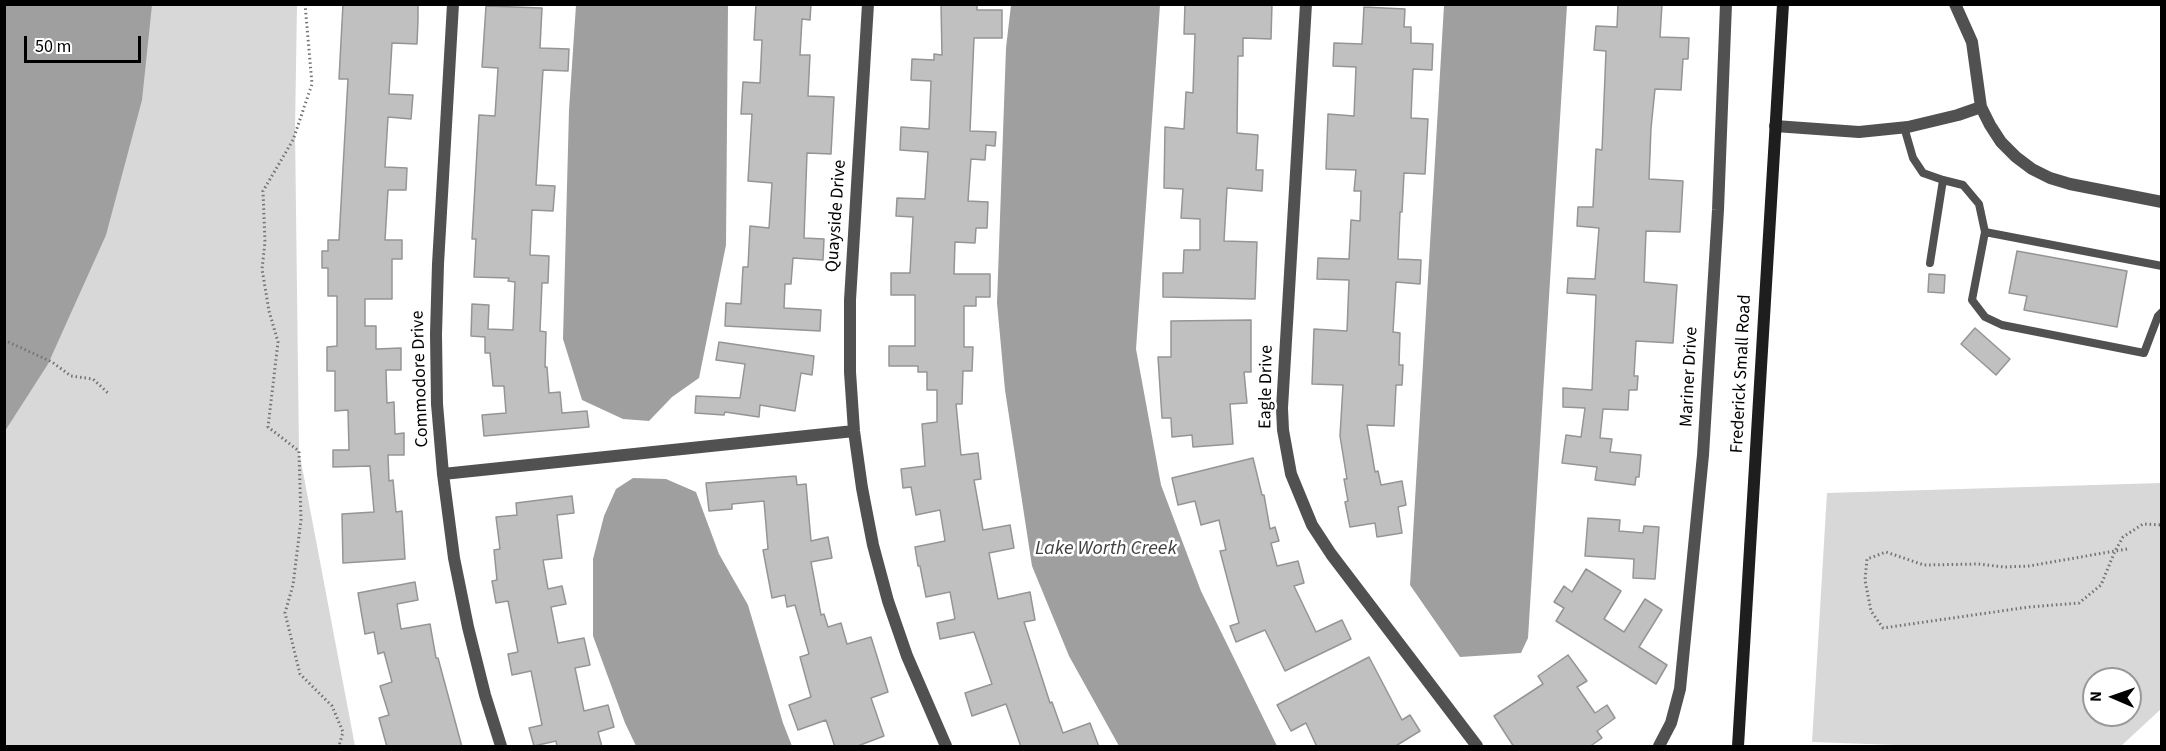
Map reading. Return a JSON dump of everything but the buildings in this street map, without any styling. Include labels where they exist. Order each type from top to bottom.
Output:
[{"type":"street","name":"Commodore Drive","points":[[453,4],[438,264],[437,404],[454,558],[468,627],[501,747]]},
{"type":"street","name":"Quayside Drive","points":[[868,4],[850,300],[850,372],[854,431],[873,545],[888,601],[907,656],[946,747]]},
{"type":"street","name":"Eagle Drive","points":[[1306,4],[1282,408],[1288,463],[1312,525],[1331,554],[1477,747]]},
{"type":"street","name":"Mariner Drive","points":[[1659,747],[1671,723],[1680,689],[1704,455],[1718,210],[1726,4]]},
{"type":"street","name":"Frederick Small Road","points":[[1738,747],[1783,4]]},
{"type":"street","points":[[1955,4],[1972,42],[1981,107],[2001,142],[2016,157],[2032,169],[2050,178],[2162,202]]},
{"type":"street","points":[[1775,126],[1859,132],[1904,128],[1981,107]]},
{"type":"street","points":[[443,474],[854,431]]},
{"type":"lane","points":[[1904,128],[1913,158],[1923,173],[1963,185],[1979,204],[1985,232],[1972,300],[1984,317],[2002,325],[2144,353],[2158,316],[2162,312]]},
{"type":"lane","points":[[1930,263],[1943,180]]},
{"type":"lane","points":[[1985,232],[2162,266]]},
{"type":"path","points":[[304,4],[312,84],[293,140],[263,191],[265,242],[262,269],[269,311],[278,342],[268,428],[299,451],[301,520],[294,585],[285,613],[300,674],[332,706],[343,732],[339,747]]},
{"type":"path","points":[[4,340],[52,362],[71,376],[93,379],[108,393]]},
{"type":"path","points":[[2127,549],[2115,551],[2029,566],[2004,567],[1978,564],[1924,565],[1886,552],[1867,559],[1865,580],[1870,611],[1883,628],[2029,607],[2079,603],[2102,585],[2115,551],[2123,537],[2143,524],[2162,525]]},
{"type":"shaded area","points":[[4,5],[297,5],[295,130],[299,451],[355,746],[5,746]]},
{"type":"shaded area","points":[[2161,483],[2161,709],[2142,727],[2142,667],[2082,667],[2082,727],[2142,727],[2121,746],[1925,746],[1812,742],[1827,493]]},
{"type":"water","points":[[5,4],[152,5],[142,100],[106,235],[48,364],[5,431]]},
{"type":"water","points":[[576,5],[728,5],[726,245],[699,378],[672,397],[649,421],[623,419],[582,400],[563,339],[569,110]]},
{"type":"water","name":"Lake Worth Creek","points":[[1011,5],[1160,5],[1136,349],[1161,485],[1201,591],[1277,746],[1119,746],[1069,656],[1032,566],[1005,390],[997,303],[1006,48]]},
{"type":"water","points":[[1444,5],[1567,5],[1528,638],[1521,653],[1460,657],[1410,585]]},
{"type":"water","points":[[633,478],[666,479],[696,492],[719,554],[748,605],[792,746],[636,746],[625,723],[593,636],[593,559],[604,516],[616,489]]}]
